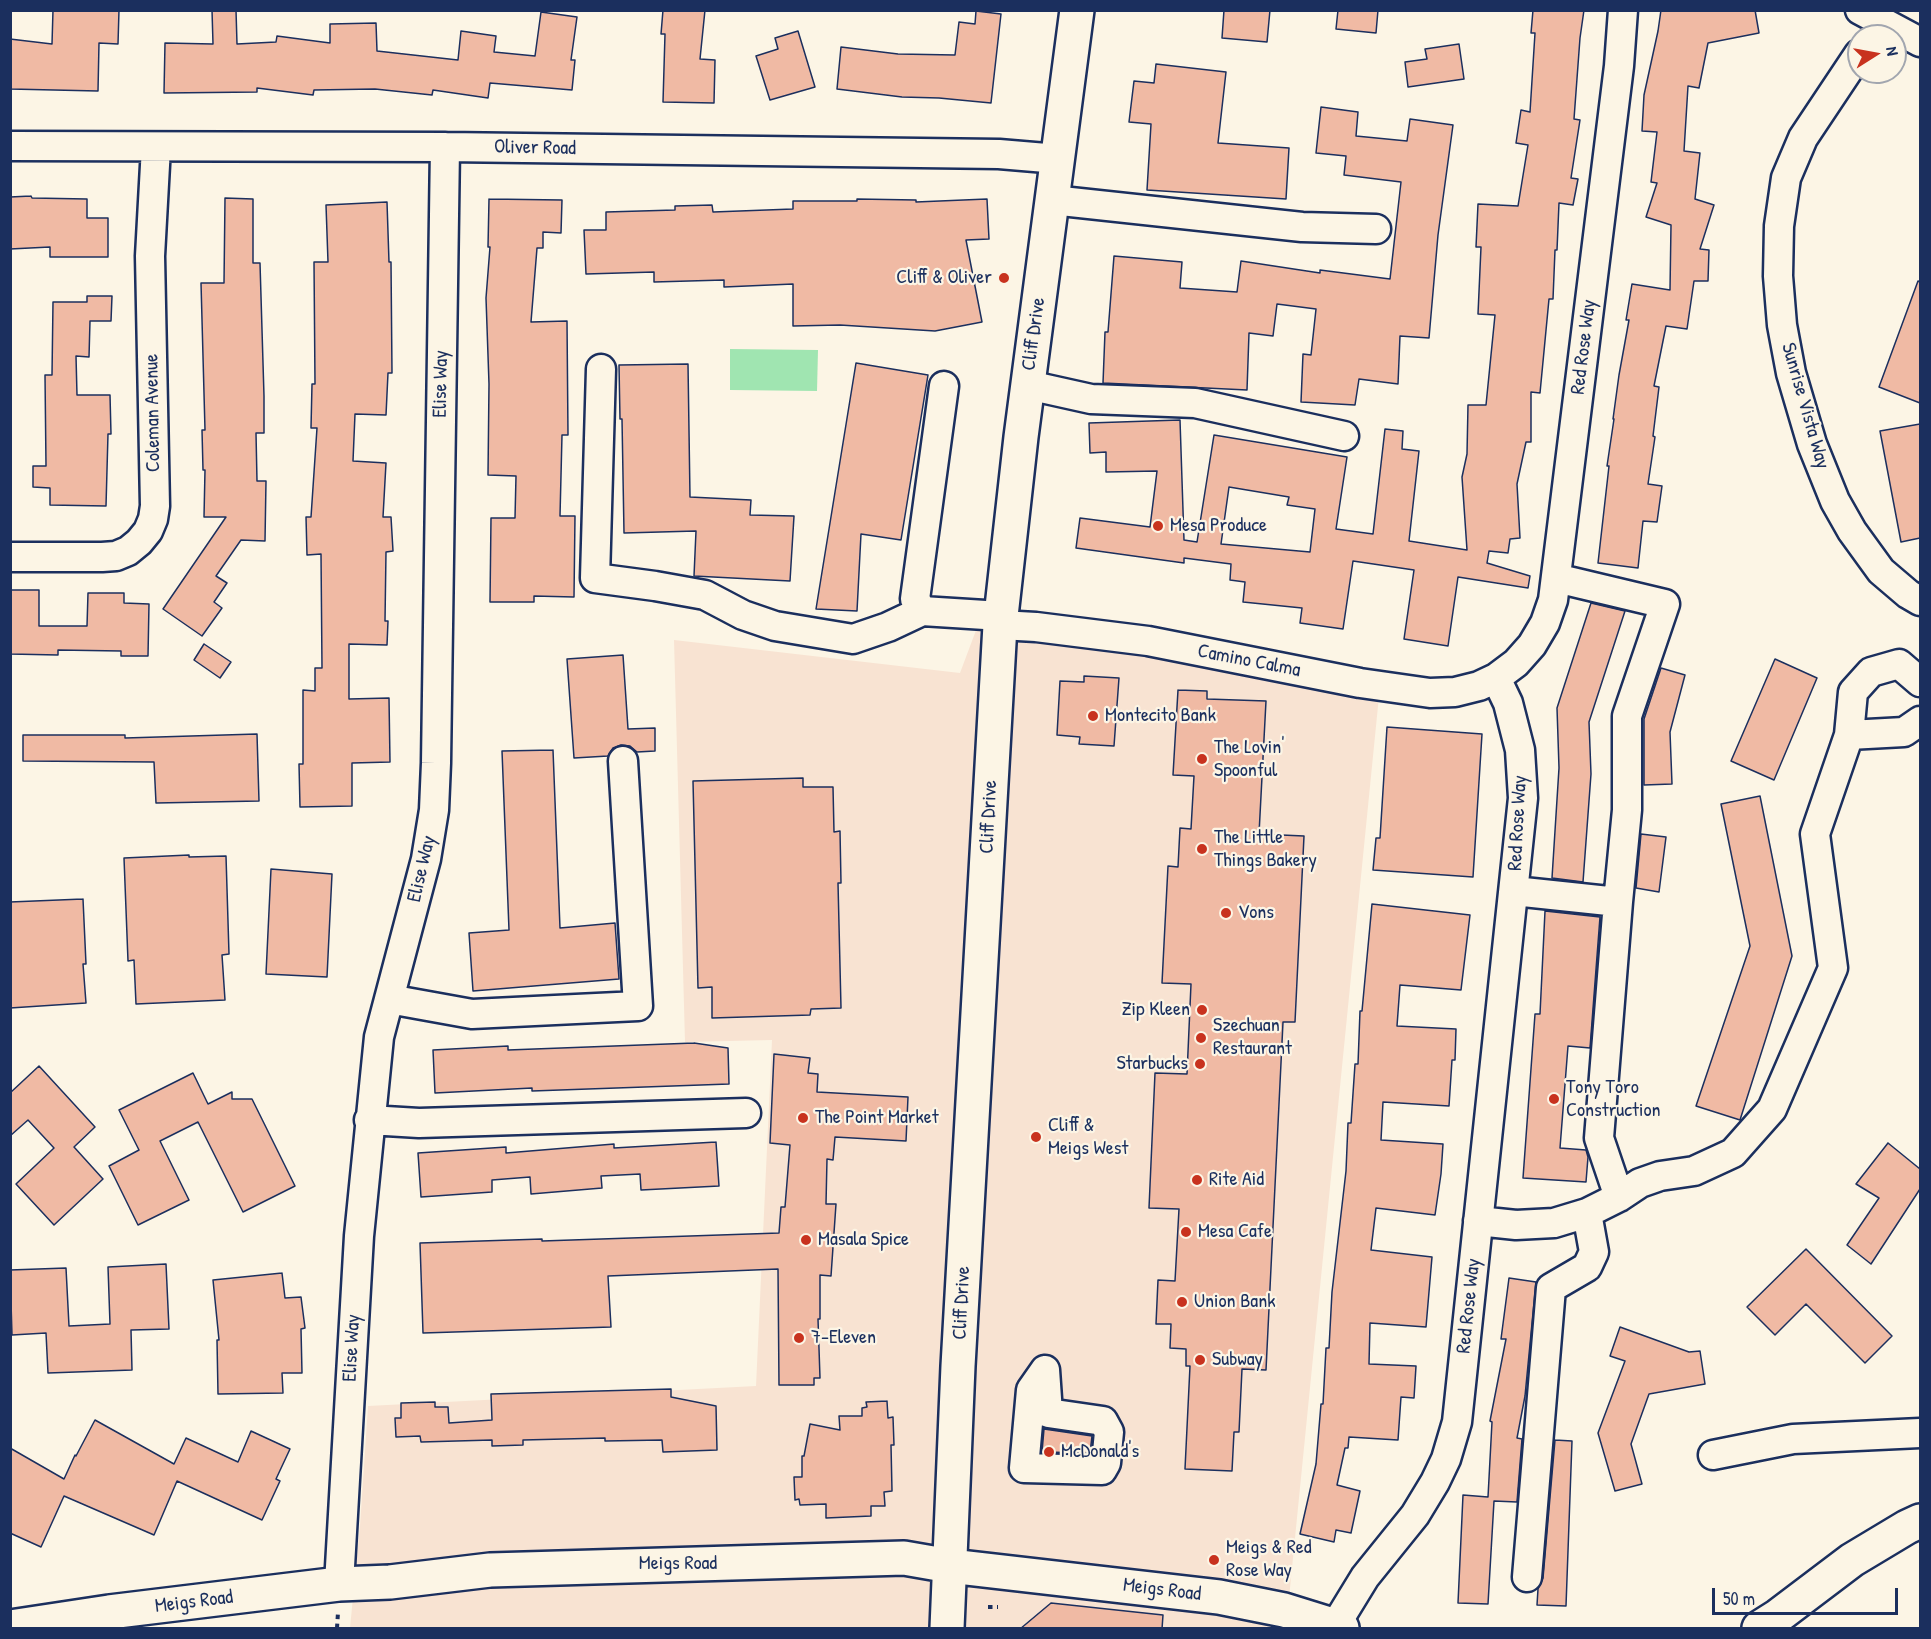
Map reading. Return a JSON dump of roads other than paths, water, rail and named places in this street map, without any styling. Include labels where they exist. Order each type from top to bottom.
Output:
[{"type":"main road","name":"Cliff Drive","points":[[947,1629],[958,1366],[1000,621],[1077,10]]},
{"type":"main road","points":[[1759,1629],[1852,1560],[1920,1521]]},
{"type":"main road","name":"Meigs Road","points":[[10,1627],[111,1620],[339,1584],[390,1582],[490,1570],[904,1558],[950,1566],[1219,1597],[1284,1610],[1339,1627]]},
{"type":"street","name":"Red Rose Way","points":[[1339,1627],[1365,1577],[1415,1515],[1436,1482],[1446,1459],[1457,1422],[1523,798],[1521,750],[1508,703],[1496,678],[1516,663],[1532,645],[1545,624],[1553,600],[1619,66],[1623,10]]},
{"type":"street","points":[[1872,23],[1920,42]]},
{"type":"street","name":"Sunrise Vista Way","points":[[1847,72],[1803,138],[1786,178],[1779,226],[1778,276],[1782,325],[1791,373],[1812,444],[1835,501],[1852,531],[1881,571],[1920,601]]},
{"type":"street","name":"Oliver Road","points":[[10,146],[445,147],[999,154],[1058,159]]},
{"type":"street","name":"Coleman Avenue","points":[[10,557],[102,558],[116,556],[139,543],[153,519],[155,506],[150,256],[156,147]]},
{"type":"street","name":"Elise Way","points":[[339,1584],[358,1236],[379,1037],[426,859],[434,810],[445,147]]},
{"type":"street","points":[[1052,200],[1302,227],[1376,229]]},
{"type":"street","points":[[601,369],[595,578],[705,595],[743,615],[775,626],[853,639],[888,627],[922,611],[915,599],[944,386]]},
{"type":"street","points":[[1028,385],[1091,399],[1196,403],[1344,436]]},
{"type":"street","points":[[1556,578],[1665,604],[1627,716],[1627,810],[1599,1138],[1619,1197]]},
{"type":"street","name":"Camino Calma","points":[[922,611],[1148,641],[1360,683],[1430,693],[1455,692],[1479,686],[1496,678]]},
{"type":"street","points":[[1478,1221],[1516,1225],[1554,1223],[1587,1213],[1619,1197],[1640,1183],[1660,1176],[1694,1171],[1733,1153],[1772,1109],[1833,968],[1815,834],[1849,735],[1853,692],[1871,672],[1899,664],[1920,682]]},
{"type":"street","points":[[1849,735],[1904,732],[1920,720]]},
{"type":"street","points":[[389,999],[472,1014],[638,1006],[623,761]]},
{"type":"street","points":[[1514,891],[1618,902]]},
{"type":"street","points":[[369,1120],[419,1123],[746,1113]]},
{"type":"street","points":[[1527,1577],[1551,1288],[1587,1267],[1594,1252],[1587,1213]]},
{"type":"street","points":[[1713,1455],[1793,1439],[1920,1433]]},
{"type":"place","name":"Cliff & Oliver","points":[[1004,278]]},
{"type":"place","name":"Mesa Produce","points":[[1158,526]]},
{"type":"place","name":"Montecito Bank","points":[[1093,716]]},
{"type":"place","name":"The Lovin' Spoonful","points":[[1202,759]]},
{"type":"place","name":"The Little Things Bakery","points":[[1202,849]]},
{"type":"place","name":"Vons","points":[[1226,913]]},
{"type":"place","name":"Zip Kleen","points":[[1202,1010]]},
{"type":"place","name":"Szechuan Restaurant","points":[[1201,1038]]},
{"type":"place","name":"Starbucks","points":[[1200,1064]]},
{"type":"place","name":"Tony Toro Construction","points":[[1554,1099]]},
{"type":"place","name":"The Point Market","points":[[803,1118]]},
{"type":"place","name":"Cliff & Meigs West","points":[[1036,1137]]},
{"type":"place","name":"Rite Aid","points":[[1197,1180]]},
{"type":"place","name":"Mesa Cafe","points":[[1186,1232]]},
{"type":"place","name":"Masala Spice","points":[[806,1240]]},
{"type":"place","name":"Union Bank","points":[[1182,1302]]},
{"type":"place","name":"7-Eleven","points":[[799,1338]]},
{"type":"place","name":"Subway","points":[[1200,1360]]},
{"type":"place","name":"McDonald's","points":[[1049,1452]]},
{"type":"place","name":"Meigs & Red Rose Way","points":[[1214,1560]]}]
